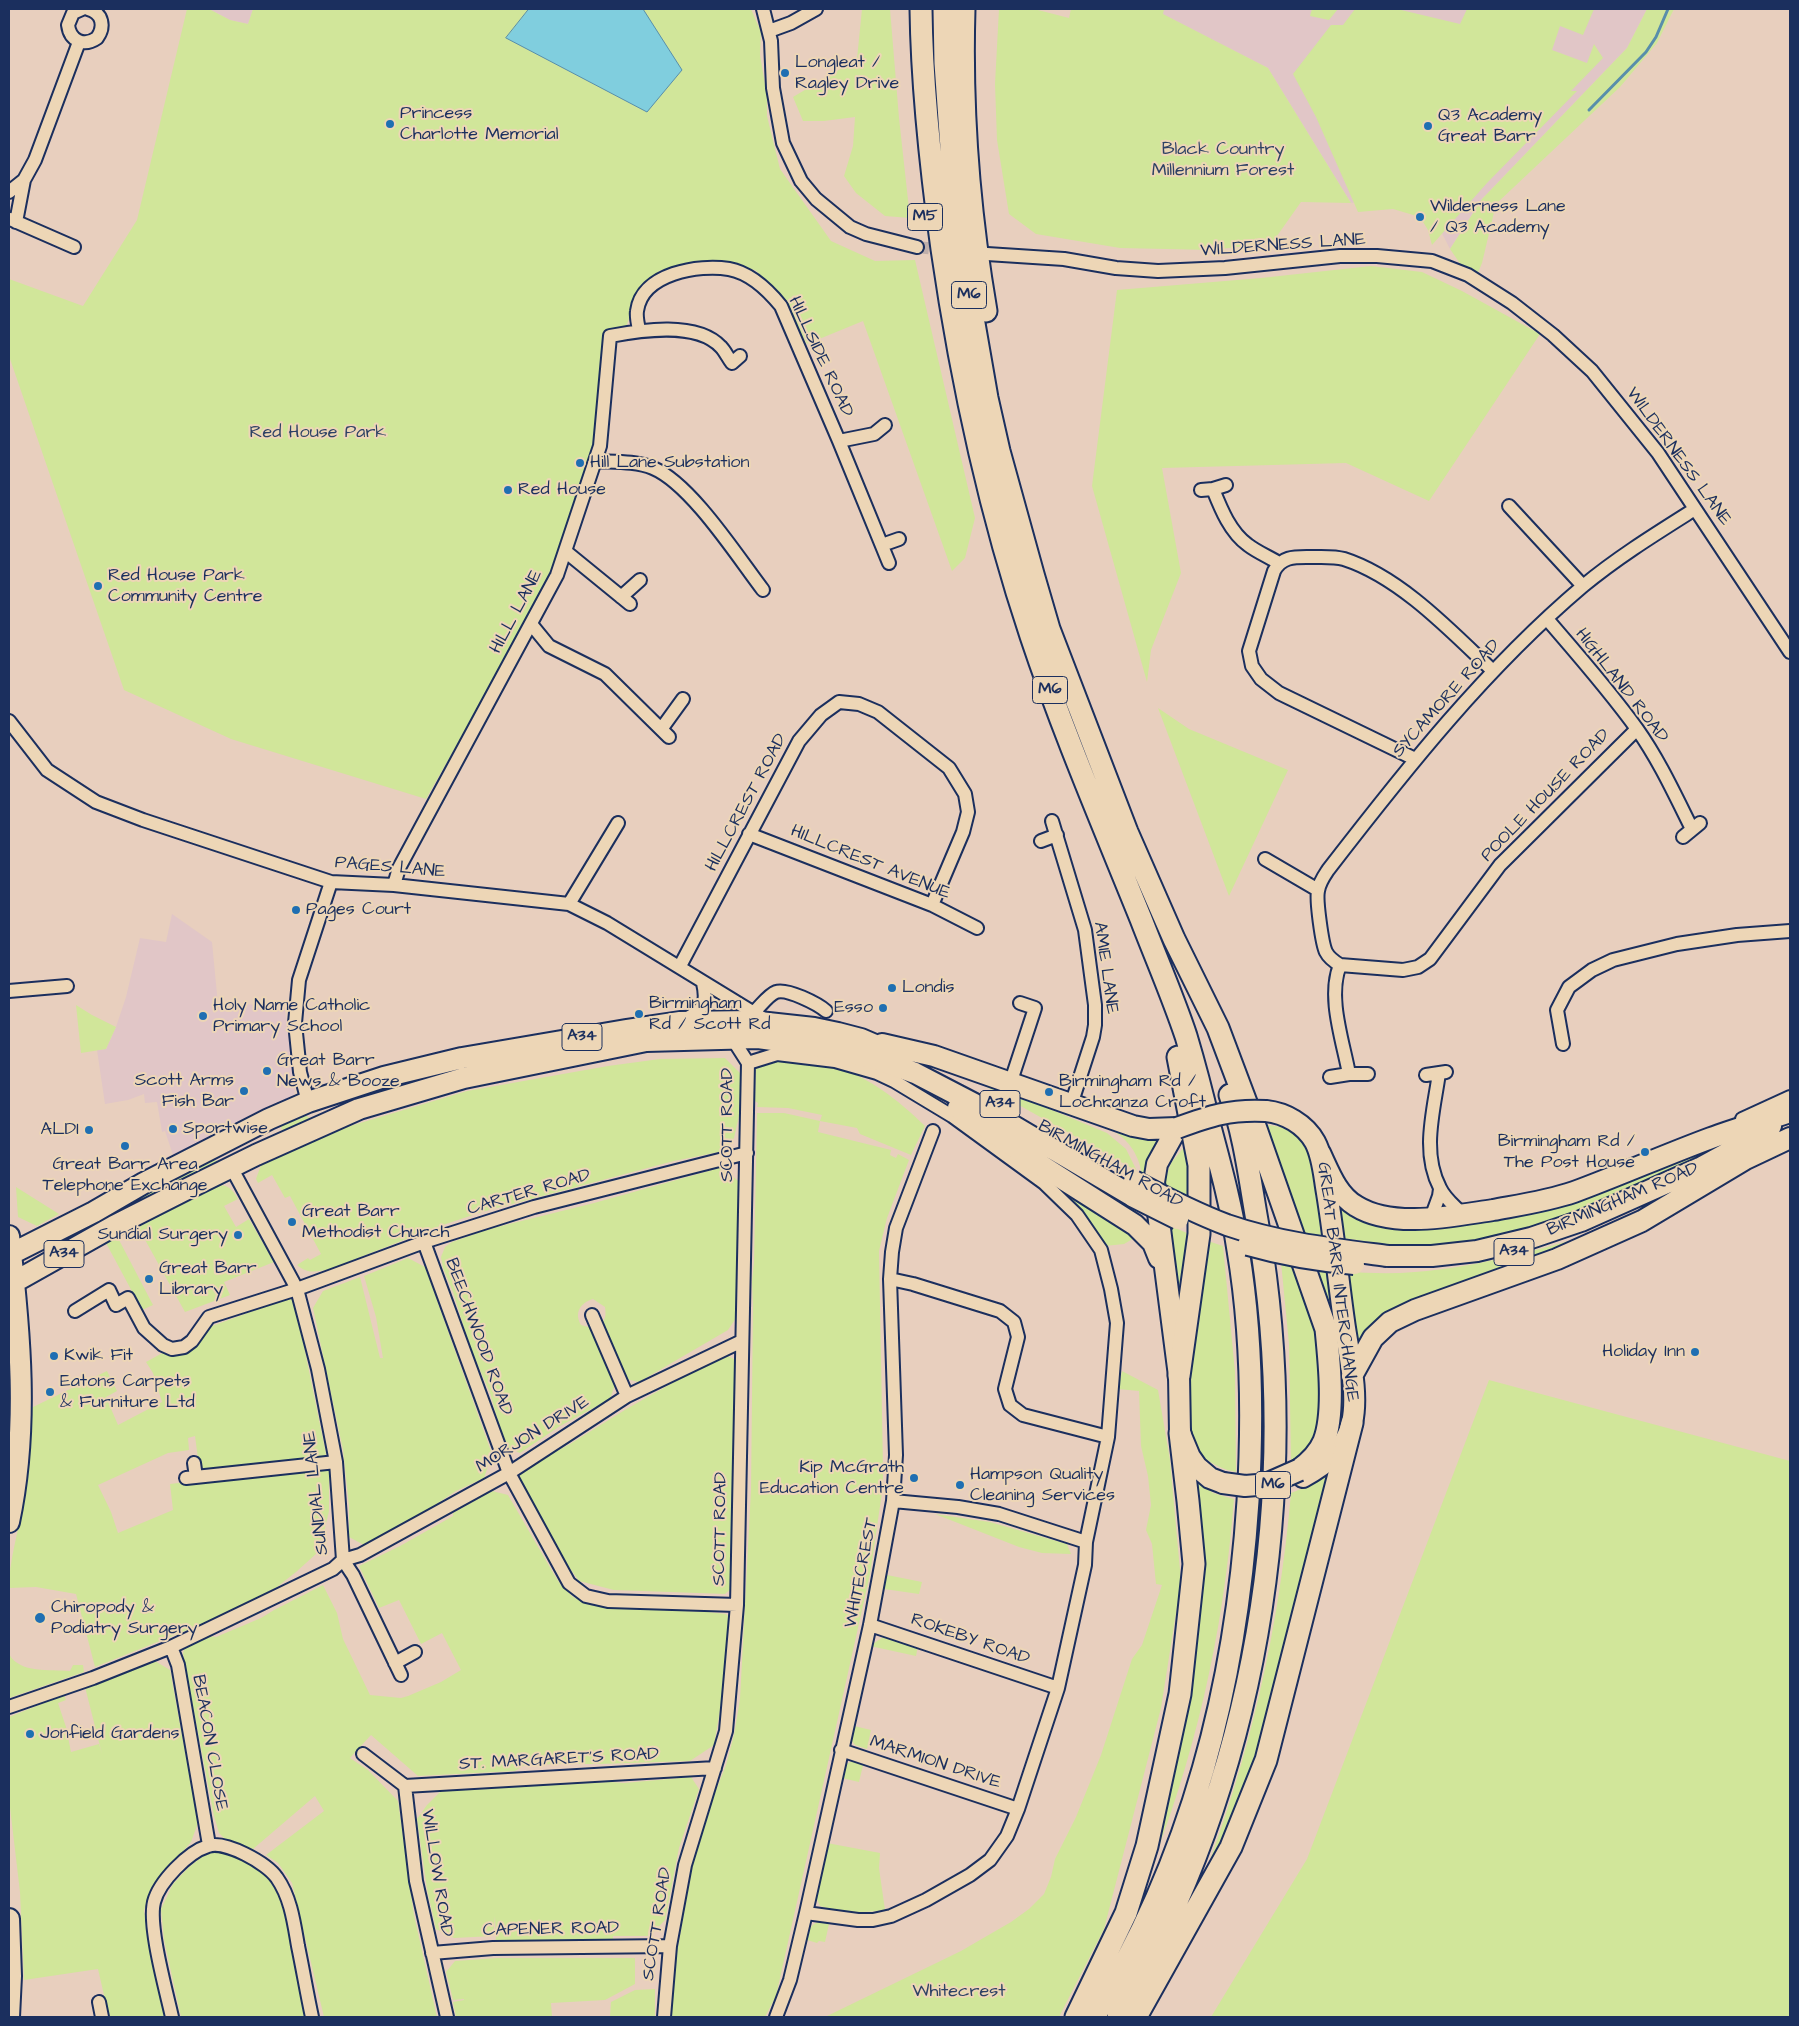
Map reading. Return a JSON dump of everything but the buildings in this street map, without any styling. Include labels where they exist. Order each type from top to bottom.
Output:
[{"type":"highway","name":"M5","points":[[907,9],[913,104],[922,198],[938,305],[972,421]]},
{"type":"highway","name":"M6","points":[[921,9],[922,63],[932,180],[954,332],[972,421],[998,525],[1030,635],[1066,734],[1185,1034],[1223,1176],[1238,1250],[1246,1309],[1250,1372],[1250,1457],[1244,1555],[1236,1623],[1221,1704],[1205,1767],[1163,1885],[1133,1946],[1094,2017]]},
{"type":"highway","name":"M6","points":[[944,9],[945,63],[953,176],[968,289],[987,398],[999,451],[1033,574],[1049,629],[1087,731],[1128,832],[1174,939],[1218,1028],[1256,1129],[1326,1329],[1329,1362],[1327,1428],[1320,1449],[1301,1474]]},
{"type":"highway","points":[[964,9],[963,48],[968,162],[982,286],[1002,401],[1023,496],[1033,574]]},
{"type":"highway","name":"M6","points":[[1118,2017],[1160,1938],[1198,1853],[1232,1749],[1250,1669],[1267,1568],[1272,1500],[1275,1436],[1274,1361],[1267,1278],[1250,1180],[1234,1105],[1174,939]]},
{"type":"highway","name":"M6","points":[[1153,950],[1186,1094],[1199,1165],[1199,1234],[1179,1376]]},
{"type":"highway","name":"BIRMINGHAM ROAD","points":[[10,1265],[144,1183],[268,1119],[308,1102],[384,1077],[462,1058],[680,1022],[761,1017],[861,1039],[969,1086],[1134,1189]]},
{"type":"highway","name":"BIRMINGHAM ROAD","points":[[10,1265],[114,1226],[231,1167],[359,1109],[464,1078],[646,1041],[758,1038],[839,1049],[882,1061],[915,1073],[1134,1189],[1228,1225],[1270,1237],[1386,1261],[1477,1251],[1531,1238],[1581,1221],[1742,1150],[1790,1138]]},
{"type":"highway","name":"GREAT BARR INTERCHANGE","points":[[861,1039],[934,1056],[1133,1126],[1149,1129],[1177,1128],[1215,1114],[1240,1111],[1266,1111],[1287,1116],[1306,1130],[1320,1153],[1336,1253],[1352,1376],[1353,1405],[1352,1423],[1336,1453],[1327,1462],[1301,1474]]},
{"type":"highway","points":[[882,1061],[1135,1225],[1153,1243],[1164,1270]]},
{"type":"highway","points":[[308,1102],[315,1112],[322,1112],[388,1092],[400,1096]]},
{"type":"highway","points":[[1320,1153],[1334,1182],[1344,1196],[1355,1206],[1376,1215],[1403,1218],[1431,1218],[1463,1215],[1524,1204],[1572,1192],[1709,1139],[1790,1114]]},
{"type":"highway","name":"BIRMINGHAM ROAD","points":[[1742,1150],[1758,1133],[1790,1114]]},
{"type":"highway","points":[[1352,1376],[1373,1338],[1390,1322],[1415,1310],[1557,1259],[1633,1225],[1742,1150],[1790,1125]]},
{"type":"highway","points":[[1076,2017],[1126,1912],[1147,1846],[1180,1694],[1194,1564],[1180,1433],[1179,1376],[1154,1182],[1157,1164],[1177,1128]]},
{"type":"highway","points":[[1709,1139],[1727,1143],[1742,1150]]},
{"type":"highway","points":[[220,1144],[231,1167]]},
{"type":"highway","points":[[9,1522],[20,1447],[15,1401],[10,1265]]},
{"type":"highway","points":[[1136,2017],[1231,1847],[1266,1760],[1352,1423]]},
{"type":"highway","points":[[1180,1433],[1190,1456],[1197,1466],[1210,1478],[1222,1483],[1245,1486],[1265,1485],[1301,1474]]},
{"type":"highway","points":[[9,1919],[10,2017]]},
{"type":"street","points":[[82,9],[73,13],[68,25],[73,38],[79,42],[91,42],[101,32],[101,19],[98,14],[88,9]]},
{"type":"street","points":[[763,9],[769,31],[774,88],[783,143],[801,181],[816,199],[850,226],[866,234],[917,247]]},
{"type":"street","points":[[769,31],[816,9]]},
{"type":"street","points":[[74,246],[13,220],[24,180],[35,160],[79,42]]},
{"type":"street","points":[[9,192],[24,180]]},
{"type":"street","name":"WILDERNESS LANE","points":[[987,254],[1064,259],[1116,268],[1158,271],[1225,268],[1340,256],[1384,257],[1432,261],[1468,275],[1512,303],[1553,335],[1592,371],[1658,453],[1790,652]]},
{"type":"street","name":"HILLSIDE ROAD","points":[[639,330],[637,311],[643,296],[658,280],[680,270],[730,269],[749,277],[768,289],[781,306],[889,563]]},
{"type":"street","points":[[639,330],[667,330],[703,335],[720,346],[732,363]]},
{"type":"street","name":"HILL LANE","points":[[394,885],[399,868],[557,575],[600,446],[610,336],[639,330]]},
{"type":"street","points":[[839,441],[874,434],[884,425]]},
{"type":"street","points":[[596,461],[636,464],[653,468],[679,484],[763,590]]},
{"type":"street","points":[[1226,485],[1207,489],[1236,532],[1247,544],[1279,563]]},
{"type":"street","points":[[1509,506],[1583,586]]},
{"type":"street","name":"SYCAMORE ROAD","points":[[1318,890],[1328,870],[1415,758],[1493,671],[1583,586],[1631,550],[1695,509]]},
{"type":"street","points":[[882,546],[899,539]]},
{"type":"street","points":[[565,551],[626,601],[640,580]]},
{"type":"street","points":[[1415,758],[1279,693],[1261,679],[1256,672],[1252,666],[1249,651],[1274,571],[1279,563],[1286,558],[1320,557],[1342,559],[1359,565],[1400,589],[1431,612],[1493,671]]},
{"type":"street","name":"HIGHLAND ROAD","points":[[1547,620],[1598,679],[1637,729],[1657,761],[1692,830]]},
{"type":"street","points":[[531,624],[549,646],[605,674],[666,733],[683,699]]},
{"type":"street","name":"HILLCREST ROAD","points":[[680,966],[799,740],[821,715],[839,702],[858,704],[878,712],[949,768],[965,794],[968,812],[963,832],[932,905]]},
{"type":"street","name":"PAGES LANE","points":[[9,721],[47,770],[96,802],[143,820],[331,882],[394,885],[569,904],[607,923],[761,1017]]},
{"type":"street","name":"POOLE HOUSE ROAD","points":[[1340,965],[1404,970],[1418,967],[1430,959],[1500,865],[1637,729]]},
{"type":"street","name":"AMIE LANE","points":[[1052,821],[1085,930],[1096,1005],[1093,1037],[1071,1105]]},
{"type":"street","points":[[569,904],[605,833],[618,823]]},
{"type":"street","name":"HILLCREST AVENUE","points":[[749,834],[932,905],[977,928]]},
{"type":"street","points":[[1041,842],[1057,836]]},
{"type":"street","points":[[1265,859],[1318,890],[1326,953],[1334,962],[1340,965],[1335,977],[1334,992],[1349,1074]]},
{"type":"street","points":[[308,1102],[300,1072],[295,1022],[299,980],[331,882]]},
{"type":"street","points":[[1563,1044],[1558,1010],[1570,987],[1592,970],[1613,960],[1677,944],[1737,935],[1790,931]]},
{"type":"street","points":[[680,1022],[696,1014],[702,1007],[705,1001],[703,983]]},
{"type":"street","points":[[9,991],[67,986]]},
{"type":"street","points":[[761,1017],[775,992],[781,991],[816,1002],[826,1011]]},
{"type":"street","points":[[1010,1084],[1041,1010],[1020,1003]]},
{"type":"street","name":"SCOTT ROAD","points":[[664,2017],[670,1946],[685,1865],[726,1731],[737,1605],[748,1063],[732,1038]]},
{"type":"street","points":[[748,1063],[777,1054],[835,1061],[877,1073],[894,1081],[952,1116],[1044,1183],[1077,1215],[1101,1250],[1117,1323],[1108,1437],[1086,1542],[1085,1565],[1058,1688],[1018,1809],[1007,1836],[990,1860],[970,1875],[926,1900],[891,1916],[873,1920],[858,1920],[806,1913]]},
{"type":"street","points":[[1426,1075],[1443,1072],[1430,1154],[1440,1189],[1440,1196],[1431,1218]]},
{"type":"street","points":[[1330,1077],[1368,1074]]},
{"type":"street","points":[[1709,1139],[1736,1122],[1790,1097]]},
{"type":"street","name":"WHITECREST","points":[[776,2017],[790,1980],[806,1913],[870,1624],[894,1501],[896,1455],[890,1279],[892,1252],[896,1228],[933,1131]]},
{"type":"street","name":"CARTER ROAD","points":[[144,1328],[163,1345],[172,1349],[184,1347],[192,1341],[209,1317],[297,1288],[424,1242],[534,1207],[747,1153]]},
{"type":"street","name":"SUNDIAL LANE","points":[[9,1707],[93,1678],[171,1647],[333,1569],[343,1560],[336,1462],[318,1369],[297,1288],[231,1167]]},
{"type":"street","points":[[1440,1189],[1463,1215]]},
{"type":"street","name":"BEECHWOOD ROAD","points":[[424,1242],[509,1473],[569,1583],[586,1596],[608,1601],[737,1605]]},
{"type":"street","points":[[890,1279],[1000,1311],[1014,1322],[1018,1337],[1005,1389],[1010,1405],[1023,1415],[1108,1437]]},
{"type":"street","points":[[75,1311],[109,1290],[116,1305],[128,1298],[144,1328],[156,1321]]},
{"type":"street","points":[[592,1314],[627,1396]]},
{"type":"street","name":"MORJON DRIVE","points":[[343,1560],[360,1555],[509,1473],[627,1396],[742,1341]]},
{"type":"street","points":[[194,1463],[191,1477],[336,1462]]},
{"type":"street","points":[[894,1501],[958,1507],[999,1514],[1086,1542]]},
{"type":"street","points":[[343,1560],[353,1576],[401,1675]]},
{"type":"street","name":"ROKEBY ROAD","points":[[870,1624],[1058,1688]]},
{"type":"street","name":"BEACON CLOSE","points":[[171,1647],[178,1665],[209,1845]]},
{"type":"street","points":[[395,1663],[415,1652]]},
{"type":"street","name":"MARMION DRIVE","points":[[841,1750],[1018,1809]]},
{"type":"street","points":[[364,1754],[405,1786]]},
{"type":"street","name":"ST. MARGARET'S ROAD","points":[[405,1786],[715,1768]]},
{"type":"street","name":"WILLOW ROAD","points":[[405,1786],[416,1881],[447,2017]]},
{"type":"street","points":[[172,2017],[153,1924],[154,1903],[159,1889],[178,1865],[194,1852],[209,1845],[221,1846],[252,1858],[268,1868],[277,1877],[292,1912],[312,2017]]},
{"type":"street","name":"CAPENER ROAD","points":[[432,1953],[493,1948],[670,1946]]},
{"type":"street","points":[[99,2002],[102,2017]]},
{"type":"shaded area","points":[[209,9],[253,9],[248,24],[230,20]]},
{"type":"shaded area","name":"Q3 Academy Great Barr","points":[[1164,9],[1647,9],[1627,48],[1482,199],[1450,249],[1429,208],[1393,197],[1351,203],[1268,68],[1162,14]]},
{"type":"shaded area","name":"Holy Name Catholic Primary School","points":[[172,914],[212,942],[218,1005],[284,1004],[296,1083],[294,1095],[173,1155],[165,1131],[162,1132],[157,1102],[145,1103],[144,1094],[128,1100],[105,1104],[97,1050],[106,1049],[116,1027],[126,997],[140,938],[166,942]]},
{"type":"green space","name":"Red House Park","points":[[187,9],[209,9],[230,20],[248,24],[253,9],[751,9],[761,32],[760,55],[767,96],[767,116],[780,169],[831,241],[875,261],[915,260],[975,518],[965,558],[952,571],[863,321],[807,344],[776,289],[755,270],[714,262],[681,264],[659,271],[638,293],[625,330],[607,335],[594,452],[554,573],[426,799],[231,739],[124,690],[9,356],[9,279],[83,306],[137,220]]},
{"type":"green space","points":[[862,9],[890,9],[910,218],[885,216],[856,193],[844,176],[853,146],[855,117],[824,121],[803,121],[793,97],[857,59]]},
{"type":"green space","name":"Black Country Millennium Forest","points":[[999,9],[1034,9],[1069,18],[1071,9],[1164,9],[1163,14],[1268,68],[1351,203],[1301,202],[1272,243],[1212,250],[1120,248],[1036,234],[1009,214],[997,140],[995,84]]},
{"type":"green space","points":[[1312,9],[1338,9],[1329,20],[1310,16]]},
{"type":"green space","name":"Q3 Academy Great Barr","points":[[1355,9],[1397,9],[1460,24],[1467,9],[1594,9],[1583,35],[1560,26],[1552,50],[1587,63],[1594,44],[1603,58],[1571,91],[1577,91],[1487,183],[1432,245],[1428,230],[1420,217],[1393,209],[1358,212],[1316,117],[1293,74],[1331,25],[1343,25]]},
{"type":"green space","points":[[1647,9],[1674,9],[1657,43],[1620,87],[1496,204],[1482,263],[1475,280],[1468,275],[1450,249],[1482,199],[1627,48]]},
{"type":"green space","points":[[1371,266],[1422,272],[1462,291],[1540,334],[1429,501],[1346,463],[1162,468],[1181,573],[1151,650],[1147,682],[1092,486],[1117,290],[1261,278]]},
{"type":"green space","points":[[1158,708],[1189,729],[1288,770],[1229,896]]},
{"type":"green space","points":[[76,1005],[116,1027],[106,1049],[81,1053]]},
{"type":"green space","points":[[725,1058],[741,1074],[739,1116],[734,1138],[724,1151],[674,1161],[482,1212],[437,1227],[330,1269],[312,1272],[304,1270],[297,1265],[308,1258],[310,1260],[321,1254],[290,1196],[285,1198],[272,1175],[258,1183],[256,1179],[261,1165],[305,1143],[350,1126],[467,1091],[608,1066],[660,1059]]},
{"type":"green space","points":[[772,1059],[823,1064],[857,1075],[882,1090],[925,1126],[911,1155],[860,1134],[857,1128],[820,1121],[822,1115],[788,1108],[757,1107],[758,1103],[755,1101],[756,1068]]},
{"type":"green space","points":[[956,1070],[1107,1133],[1126,1149],[1137,1171]]},
{"type":"green space","points":[[757,1113],[784,1113],[820,1121],[818,1132],[891,1150],[890,1155],[896,1158],[898,1154],[909,1160],[887,1218],[879,1251],[883,1486],[870,1574],[776,1996],[765,2017],[670,2017],[675,1963],[693,1863],[703,1823],[726,1765],[734,1735],[740,1699],[751,1490],[752,1282]]},
{"type":"green space","points":[[303,1114],[315,1121],[284,1134],[280,1125]]},
{"type":"green space","points":[[1262,1124],[1281,1127],[1291,1131],[1310,1148],[1330,1237],[1301,1232]]},
{"type":"green space","points":[[1108,1128],[1139,1139],[1163,1139],[1146,1176],[1142,1174],[1138,1159],[1131,1147],[1121,1136]]},
{"type":"green space","points":[[1189,1141],[1194,1199],[1163,1185],[1171,1163]]},
{"type":"green space","points":[[1720,1146],[1613,1200],[1514,1236],[1447,1246],[1383,1244],[1344,1238],[1339,1196],[1369,1218],[1622,1183]]},
{"type":"green space","points":[[212,1160],[220,1161],[221,1166],[213,1172],[175,1184],[89,1229],[86,1224],[166,1182]]},
{"type":"green space","points":[[723,1167],[738,1181],[736,1318],[728,1330],[639,1382],[626,1379],[609,1338],[606,1339],[600,1325],[605,1317],[605,1307],[593,1299],[588,1301],[578,1313],[579,1321],[581,1325],[592,1328],[616,1382],[610,1399],[560,1426],[520,1453],[505,1446],[490,1393],[470,1347],[453,1292],[443,1268],[441,1257],[445,1247],[452,1242],[489,1229],[594,1203]]},
{"type":"green space","points":[[1052,1183],[1136,1237],[1124,1244],[1105,1246]]},
{"type":"green space","points":[[217,1185],[230,1188],[238,1199],[224,1206],[236,1227],[249,1219],[274,1262],[224,1282],[230,1295],[185,1312],[138,1227],[205,1193],[204,1190]]},
{"type":"green space","points":[[16,1187],[59,1214],[37,1226],[18,1217]]},
{"type":"green space","points":[[1164,1223],[1196,1237],[1179,1358]]},
{"type":"green space","points":[[1603,1231],[1425,1302],[1358,1353],[1346,1272],[1406,1273],[1439,1270],[1487,1262],[1534,1251]]},
{"type":"green space","points":[[118,1238],[153,1305],[142,1310],[106,1243]]},
{"type":"green space","points":[[1205,1240],[1223,1246],[1235,1372],[1236,1472],[1219,1467],[1204,1458],[1190,1437],[1188,1428],[1188,1375]]},
{"type":"green space","points":[[408,1258],[425,1267],[492,1454],[484,1478],[456,1491],[411,1521],[364,1545],[349,1537],[349,1506],[343,1450],[313,1308],[323,1291],[360,1277],[380,1358],[383,1358],[376,1317],[364,1276]]},
{"type":"green space","points":[[1281,1262],[1300,1266],[1322,1357],[1317,1442],[1291,1463],[1289,1344]]},
{"type":"green space","points":[[1313,1270],[1333,1272],[1345,1356],[1346,1378],[1342,1420],[1336,1439],[1328,1441]]},
{"type":"green space","points":[[275,1299],[293,1299],[298,1317],[326,1454],[323,1457],[204,1471],[199,1466],[195,1436],[188,1438],[189,1450],[168,1453],[98,1485],[111,1512],[118,1533],[173,1510],[170,1484],[329,1464],[329,1511],[316,1554],[277,1587],[225,1615],[95,1667],[76,1594],[36,1587],[9,1588],[10,1568],[27,1471],[31,1408],[107,1371],[117,1391],[106,1397],[118,1425],[162,1402],[153,1373],[146,1362],[166,1351],[194,1345],[212,1326],[264,1307]]},
{"type":"green space","points":[[724,1354],[736,1360],[734,1506],[731,1549],[732,1588],[725,1594],[614,1590],[579,1581],[566,1563],[515,1477],[516,1472],[570,1444],[628,1408]]},
{"type":"green space","name":"Whitecrest","points":[[1122,1371],[1158,1390],[1170,1460],[1181,1581],[1161,1708],[1104,1929],[1059,2017],[825,2017],[961,1951],[1011,1922],[1029,1909],[1044,1894],[1051,1877],[1055,1859],[1076,1817],[1101,1755],[1132,1659],[1142,1645],[1162,1585],[1156,1584],[1152,1544],[1146,1530],[1151,1505],[1148,1476],[1141,1446],[1139,1391],[1118,1389]]},
{"type":"green space","points":[[1489,1380],[1790,1461],[1790,2017],[1211,2017],[1307,1859]]},
{"type":"green space","points":[[1328,1474],[1273,1707],[1235,1819],[1201,1884],[1234,1788],[1260,1692],[1279,1594],[1291,1493],[1313,1484]]},
{"type":"green space","points":[[1195,1478],[1213,1493],[1234,1499],[1229,1550],[1214,1649],[1192,1745],[1178,1792],[1143,1888],[1162,1799]]},
{"type":"green space","points":[[492,1491],[508,1495],[555,1576],[573,1597],[590,1605],[609,1608],[708,1612],[726,1614],[730,1618],[724,1687],[714,1745],[690,1761],[553,1764],[523,1766],[515,1771],[418,1776],[371,1735],[350,1758],[368,1770],[398,1801],[414,1915],[437,2017],[324,2017],[292,1883],[278,1863],[266,1855],[324,1811],[315,1796],[253,1849],[226,1840],[219,1833],[214,1816],[183,1654],[184,1649],[195,1640],[216,1637],[261,1618],[323,1585],[337,1613],[343,1639],[370,1695],[401,1698],[441,1682],[461,1670],[442,1633],[421,1644],[399,1600],[379,1608],[359,1566],[400,1546]]},
{"type":"green space","points":[[935,1514],[990,1522],[1067,1544],[1071,1554],[1042,1553],[1019,1547]]},
{"type":"green space","points":[[887,1575],[922,1582],[919,1594],[884,1589]]},
{"type":"green space","points":[[883,1637],[918,1646],[916,1656],[870,1646]]},
{"type":"green space","points":[[9,1654],[20,1665],[28,1668],[70,1671],[73,1665],[83,1665],[84,1672],[9,1698]]},
{"type":"green space","points":[[155,1661],[170,1670],[198,1823],[191,1842],[151,1888],[144,1911],[165,2017],[109,2017],[98,1969],[24,1980],[20,1892],[9,1799],[9,1717],[64,1695],[66,1700],[58,1703],[66,1727],[71,1752],[99,1744],[102,1754],[85,1687]]},
{"type":"green space","points":[[854,1726],[871,1730],[867,1749],[855,1745],[851,1740]]},
{"type":"green space","points":[[855,1760],[864,1761],[859,1782],[842,1778],[844,1765]]},
{"type":"green space","points":[[691,1777],[699,1789],[679,1848],[665,1920],[650,1936],[613,1936],[613,1943],[496,1944],[495,1916],[493,1936],[454,1938],[436,1929],[427,1889],[417,1819],[427,1805],[441,1791],[610,1782],[624,1783]]},
{"type":"green space","points":[[827,1843],[880,1853],[879,1868],[885,1910],[852,1912],[820,1906],[816,1897]]},
{"type":"green space","points":[[215,1850],[238,1857],[258,1867],[269,1880],[278,1896],[292,1937],[308,2017],[181,2017],[164,1940],[161,1909],[173,1884],[188,1868],[209,1851]]},
{"type":"green space","points":[[819,1922],[829,1924],[825,1942],[819,1941],[817,1943],[807,1940],[811,1926]]},
{"type":"green space","points":[[497,1958],[635,1958],[635,1984],[605,2000],[551,2003],[552,2017],[456,2017],[453,2002],[464,1999],[453,2000],[446,1972],[455,1961]]},
{"type":"green space","points":[[655,1989],[655,2017],[610,2017],[611,2002],[635,1990]]},
{"type":"water","points":[[529,9],[643,9],[682,70],[647,112],[506,38]]},
{"type":"waterway","points":[[1589,110],[1646,52],[1656,37],[1668,9]]},
{"type":"tunnel","points":[[917,247],[947,250]]},
{"type":"place","name":"Longleat / Ragley Drive","points":[[785,73]]},
{"type":"place","name":"Princess Charlotte Memorial","points":[[390,124]]},
{"type":"place","name":"Q3 Academy Great Barr","points":[[1428,126]]},
{"type":"place","name":"Wilderness Lane / Q3 Academy","points":[[1420,217]]},
{"type":"place","name":"Hill Lane Substation","points":[[580,463]]},
{"type":"place","name":"Red House","points":[[508,490]]},
{"type":"place","name":"Red House Park Community Centre","points":[[98,586]]},
{"type":"place","name":"Pages Court","points":[[296,910]]},
{"type":"place","name":"Londis","points":[[892,988]]},
{"type":"place","name":"Esso","points":[[883,1008]]},
{"type":"place","name":"Birmingham Rd / Scott Rd","points":[[639,1014]]},
{"type":"place","name":"Holy Name Catholic Primary School","points":[[203,1016]]},
{"type":"place","name":"Great Barr News & Booze","points":[[267,1071]]},
{"type":"place","name":"Scott Arms Fish Bar","points":[[244,1091]]},
{"type":"place","name":"Birmingham Rd / Lochranza Croft","points":[[1049,1092]]},
{"type":"place","name":"Sportwise","points":[[173,1129]]},
{"type":"place","name":"ALDI","points":[[89,1130]]},
{"type":"place","name":"Great Barr Area Telephone Exchange","points":[[125,1146]]},
{"type":"place","name":"Birmingham Rd / The Post House","points":[[1645,1152]]},
{"type":"place","name":"Great Barr Methodist Church","points":[[292,1222]]},
{"type":"place","name":"Sundial Surgery","points":[[238,1235]]},
{"type":"place","name":"Great Barr Library","points":[[149,1279]]},
{"type":"place","name":"Holiday Inn","points":[[1695,1352]]},
{"type":"place","name":"Kwik Fit","points":[[54,1356]]},
{"type":"place","name":"Eatons Carpets & Furniture Ltd","points":[[50,1392]]},
{"type":"place","name":"Kip McGrath Education Centre","points":[[914,1478]]},
{"type":"place","name":"Hampson Quality Cleaning Services","points":[[960,1485]]},
{"type":"place","name":"Chiropody & Podiatry Surgery","points":[[40,1618]]},
{"type":"place","name":"Jonfield Gardens","points":[[30,1734]]}]
